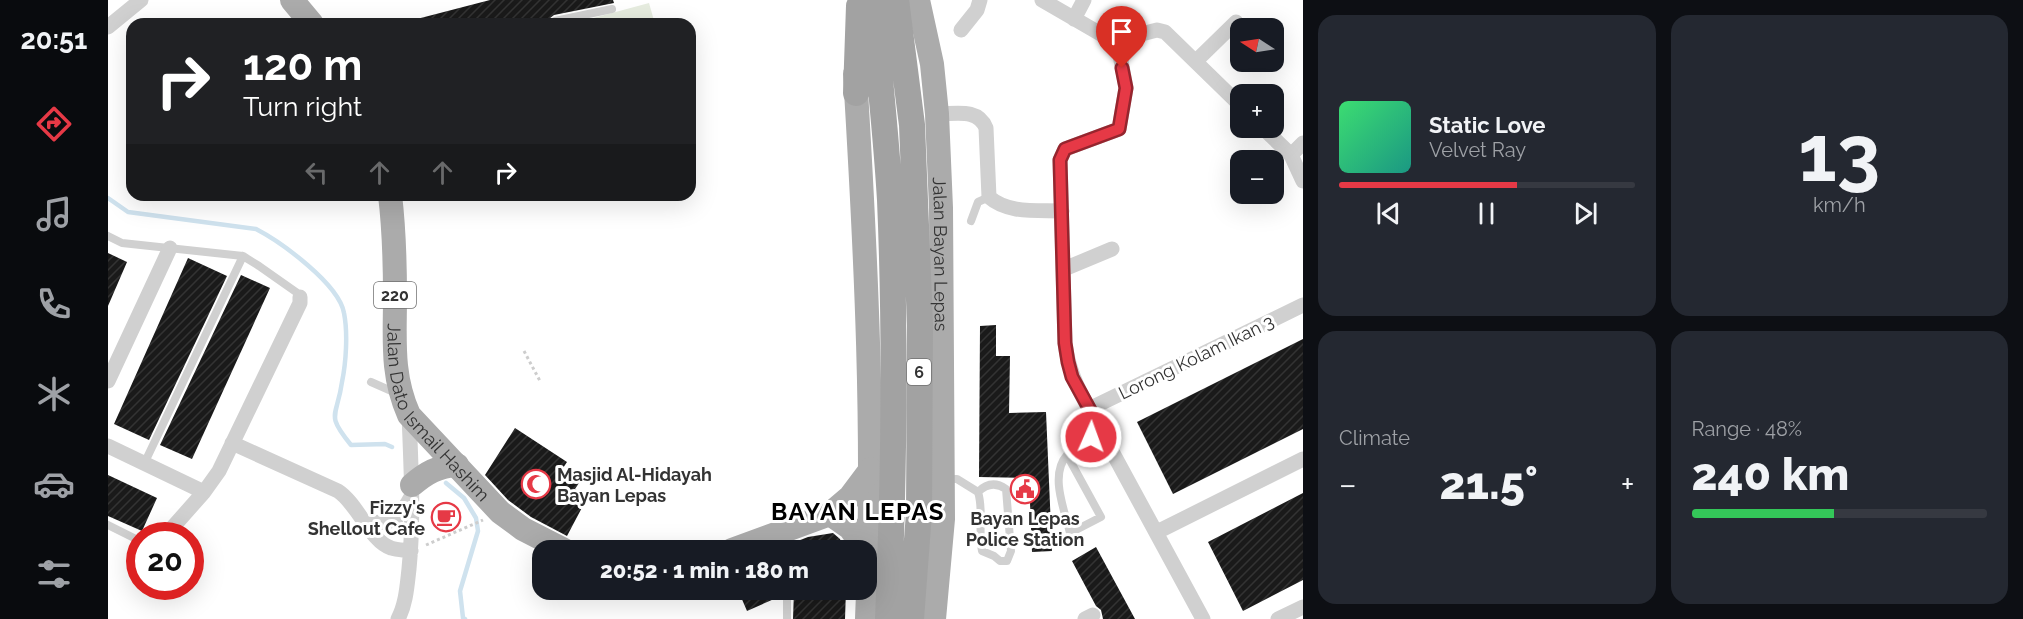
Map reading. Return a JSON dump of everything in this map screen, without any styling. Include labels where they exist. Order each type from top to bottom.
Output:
[{"type":"highway","points":[[856,93],[859,0]]},
{"type":"highway","name":"6","points":[[872,0],[885,125],[892,277],[894,463],[888,619]]},
{"type":"highway","name":"Jalan Bayan Lepas","points":[[896,0],[912,125],[920,360],[919,513],[911,619]]},
{"type":"main road","points":[[291,0],[307,18]]},
{"type":"main road","points":[[849,0],[865,233],[871,469],[868,540]]},
{"type":"main road","name":"Jalan Bayan Lepas","points":[[918,0],[932,64],[937,114],[941,208],[943,519],[933,619]]},
{"type":"main road","name":"Jalan Dato Ismail Hashim","points":[[390,201],[395,286],[396,369],[405,405],[510,521],[545,540]]},
{"type":"main road","points":[[412,490],[432,470],[457,465]]},
{"type":"main road","points":[[788,539],[830,514],[850,497],[871,469]]},
{"type":"main road","points":[[830,514],[850,528],[859,540]]},
{"type":"main road","points":[[867,600],[867,619]]},
{"type":"street","points":[[108,27],[141,0]]},
{"type":"street","points":[[961,30],[977,10],[980,0]]},
{"type":"street","points":[[1042,0],[1118,44]]},
{"type":"street","points":[[1074,19],[1084,0]]},
{"type":"street","points":[[1196,60],[1230,28]]},
{"type":"street","points":[[1203,619],[1072,377],[1065,343],[1060,160],[1065,149],[1119,129],[1126,88],[1118,44],[1122,39],[1161,30],[1196,60],[1230,95]]},
{"type":"street","points":[[937,114],[976,114],[983,120],[987,128],[989,197],[995,202],[1011,208],[1062,211]]},
{"type":"street","points":[[1273,138],[1291,155],[1303,181]]},
{"type":"street","points":[[1291,155],[1303,143]]},
{"type":"street","points":[[108,381],[170,248]]},
{"type":"street","points":[[1064,269],[1112,249]]},
{"type":"street","points":[[177,522],[219,471],[300,303],[300,297]]},
{"type":"street","name":"Lorong Kolam Ikan 3","points":[[1089,409],[1303,305]]},
{"type":"street","points":[[398,619],[406,595],[411,551],[412,490],[405,405]]},
{"type":"street","points":[[232,443],[338,491],[348,499],[364,522],[385,545],[411,551]]},
{"type":"street","points":[[108,446],[204,492]]},
{"type":"street","points":[[1157,532],[1303,459]]},
{"type":"street","points":[[364,522],[386,523],[400,517],[412,490]]},
{"type":"street","points":[[1278,619],[1303,607]]},
{"type":"lane","points":[[569,18],[612,9]]},
{"type":"lane","points":[[971,221],[978,202],[989,197]]},
{"type":"lane","points":[[108,236],[122,243],[243,256],[260,266],[300,297]]},
{"type":"lane","points":[[144,464],[243,256]]},
{"type":"lane","points":[[371,382],[405,405]]},
{"type":"lane","points":[[1067,455],[1101,517],[1070,533],[1059,483],[1061,464],[1067,455],[1101,430]]},
{"type":"lane","points":[[943,478],[957,479],[978,492],[981,502],[980,543],[982,551],[1000,561],[1007,561],[1011,551],[1006,489],[999,484],[984,486],[978,492]]},
{"type":"lane","points":[[108,525],[126,534]]},
{"type":"lane","points":[[787,619],[788,600]]},
{"type":"path","points":[[524,351],[540,381]]},
{"type":"path","points":[[411,551],[487,518]]},
{"type":"shaded area","points":[[649,3],[653,18],[593,18]]},
{"type":"building","points":[[490,0],[613,0],[614,3],[554,15],[550,18],[421,18]]},
{"type":"building","points":[[108,253],[127,262],[108,306]]},
{"type":"building","points":[[188,258],[227,276],[149,440],[114,424]]},
{"type":"building","points":[[241,275],[270,288],[192,459],[160,445]]},
{"type":"building","points":[[996,325],[996,356],[1010,356],[1009,413],[1046,412],[1052,551],[1032,552],[1029,478],[979,477],[980,326]]},
{"type":"building","points":[[1303,339],[1303,429],[1173,494],[1137,422]]},
{"type":"building","name":"Masjid Al-Hidayah Bayan Lepas","points":[[515,428],[567,462],[561,471],[579,483],[575,489],[583,494],[581,497],[586,500],[567,536],[531,517],[508,500],[485,475]]},
{"type":"building","points":[[108,475],[157,498],[146,522],[126,522],[126,524],[108,516]]},
{"type":"building","points":[[1303,493],[1303,580],[1243,611],[1208,542]]},
{"type":"building","points":[[833,533],[840,540],[800,540]]},
{"type":"building","points":[[1096,547],[1135,619],[1103,619],[1101,610],[1096,606],[1072,561]]},
{"type":"building","points":[[742,600],[772,600],[747,611]]},
{"type":"building","points":[[794,600],[846,600],[845,619],[793,619]]},
{"type":"waterway","points":[[108,198],[128,212],[256,229],[308,265],[332,289],[344,313],[346,348],[335,415],[338,427],[351,445],[385,444],[392,447]]},
{"type":"waterway","points":[[446,483],[464,498],[476,518],[478,531],[460,591],[465,619]]},
{"type":"place","name":"Masjid Al-Hidayah Bayan Lepas","points":[[536,484]]},
{"type":"place","name":"Bayan Lepas Police Station","points":[[1025,489]]},
{"type":"place","name":"Fizzy's Shellout Cafe","points":[[446,517]]},
{"type":"district","name":"BAYAN LEPAS","points":[[858,511]]},
{"type":"route","points":[[1091,437],[1101,430],[1072,377],[1065,343],[1060,160],[1065,149],[1119,129],[1126,88],[1122,68]]}]
